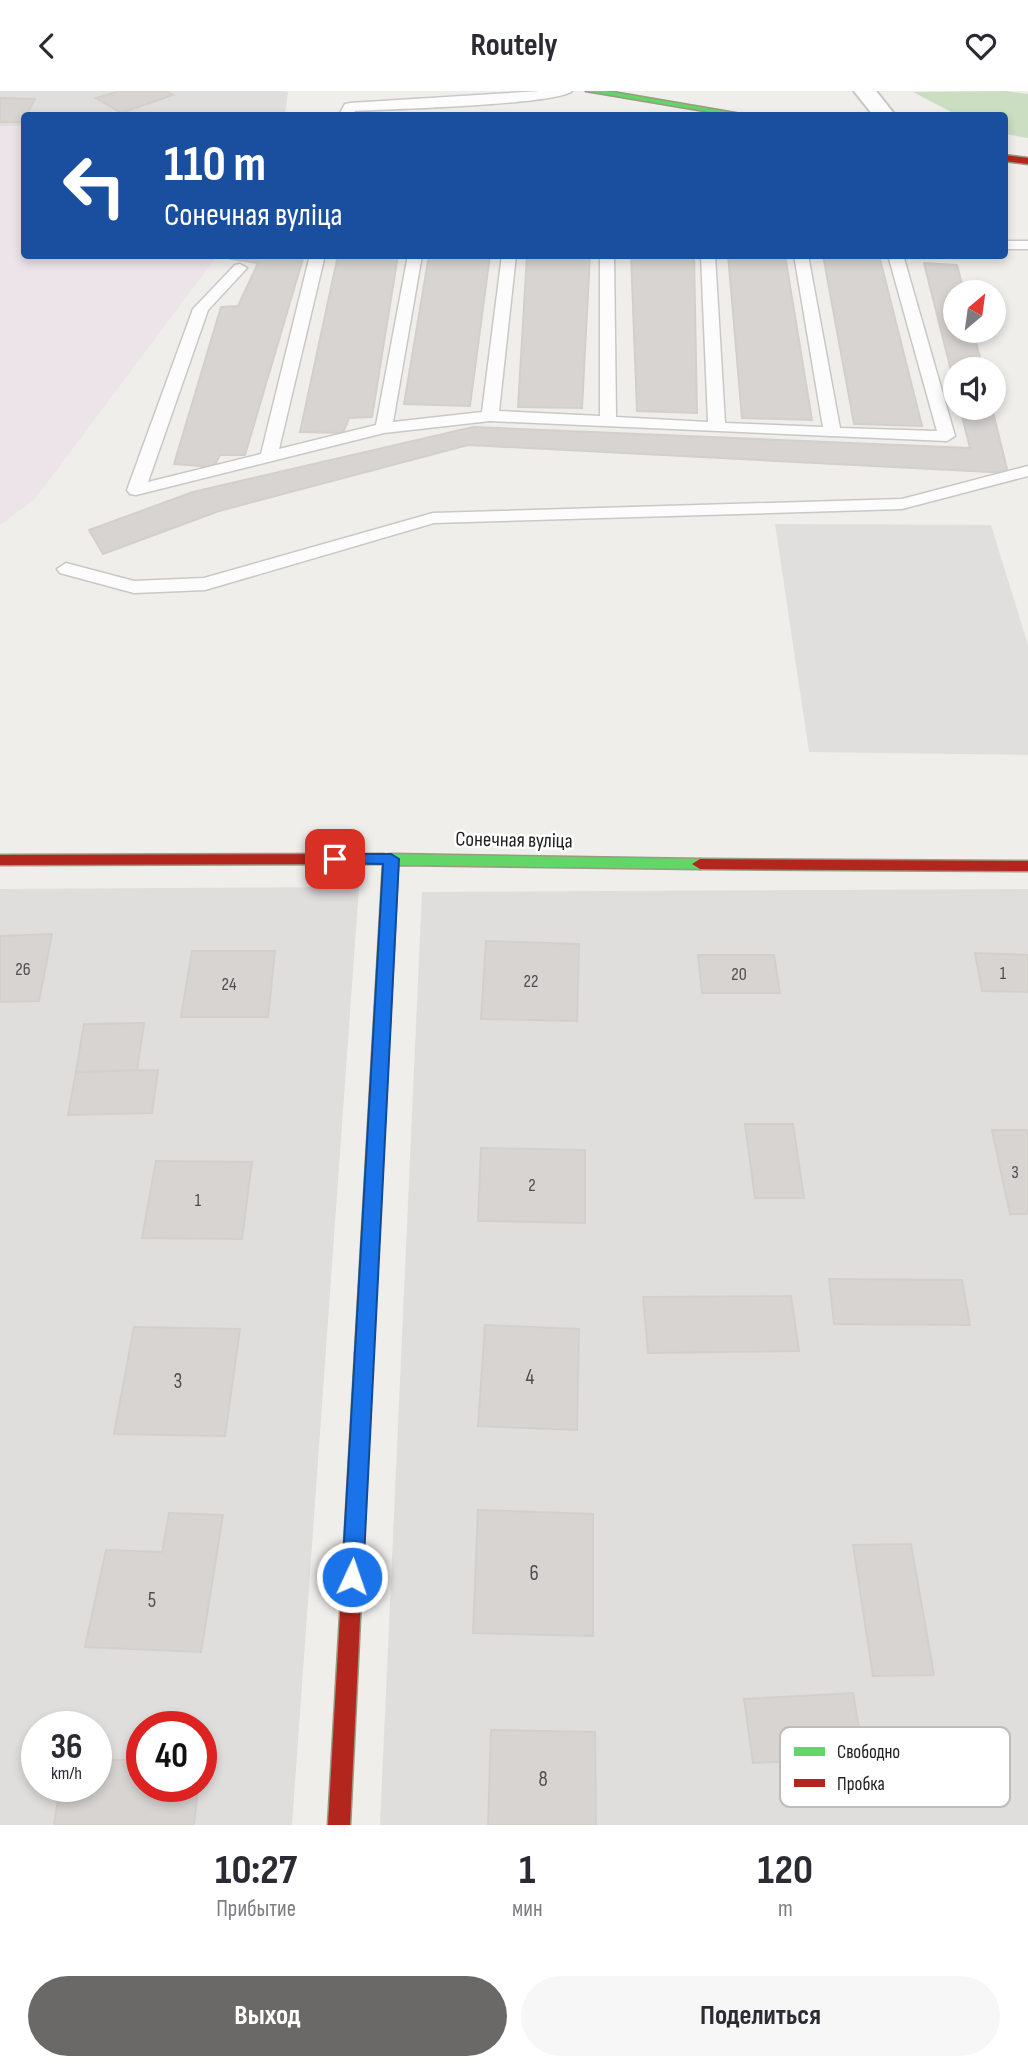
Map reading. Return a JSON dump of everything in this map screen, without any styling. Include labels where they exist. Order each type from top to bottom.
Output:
[{"type":"street","points":[[590,91],[723,112]]},
{"type":"street","points":[[864,91],[882,112]]},
{"type":"street","points":[[1008,158],[1028,161]]},
{"type":"street","points":[[339,1825],[391,859]]},
{"type":"street","name":"Сонечная вуліца","points":[[0,860],[391,859],[886,867],[1028,866]]},
{"type":"lane","points":[[348,112],[350,107],[526,97],[566,91]]},
{"type":"lane","points":[[1008,245],[1028,245]]},
{"type":"lane","points":[[268,459],[317,259]]},
{"type":"lane","points":[[384,428],[414,259]]},
{"type":"lane","points":[[490,416],[509,259]]},
{"type":"lane","points":[[607,259],[608,423]]},
{"type":"lane","points":[[708,259],[717,428]]},
{"type":"lane","points":[[802,259],[832,433]]},
{"type":"lane","points":[[240,268],[201,309],[136,490],[384,428],[490,416],[947,436],[896,259]]},
{"type":"lane","points":[[66,569],[134,587],[205,584],[433,518],[902,504],[1028,471]]},
{"type":"shaded area","points":[[0,91],[288,92],[285,112],[21,112],[21,127],[0,127]]},
{"type":"shaded area","points":[[0,126],[21,126],[21,259],[215,259],[35,499],[0,525]]},
{"type":"shaded area","points":[[775,524],[991,525],[1028,645],[1028,755],[809,752]]},
{"type":"shaded area","points":[[359,887],[292,1825],[0,1825],[0,889]]},
{"type":"shaded area","points":[[1028,889],[1028,1825],[380,1825],[422,892]]},
{"type":"green space","points":[[1006,91],[1028,94],[1028,138],[1008,135],[1008,112],[951,112],[913,92]]},
{"type":"building","points":[[119,91],[166,91],[173,95],[124,112],[96,98]]},
{"type":"building","points":[[0,98],[35,99],[28,112],[21,112],[21,122],[0,122]]},
{"type":"building","points":[[231,259],[303,259],[245,455],[220,455],[214,467],[174,464],[221,307],[238,306],[258,263]]},
{"type":"building","points":[[337,259],[397,259],[372,417],[349,418],[343,433],[300,432]]},
{"type":"building","points":[[428,259],[489,259],[470,406],[404,404]]},
{"type":"building","points":[[527,259],[590,259],[582,408],[518,407]]},
{"type":"building","points":[[631,259],[694,259],[697,413],[637,411]]},
{"type":"building","points":[[728,259],[786,259],[812,420],[742,418]]},
{"type":"building","points":[[824,259],[880,259],[922,426],[854,424]]},
{"type":"building","points":[[924,263],[957,265],[961,280],[943,280],[943,338]]},
{"type":"building","points":[[944,343],[976,343],[980,357],[948,357]]},
{"type":"building","points":[[963,420],[995,420],[1008,473],[468,445],[219,511],[103,554],[89,530],[193,492],[473,427],[970,448]]},
{"type":"building","points":[[52,934],[39,1001],[0,1002],[0,936]]},
{"type":"building","points":[[486,941],[579,944],[577,1021],[481,1019]]},
{"type":"building","points":[[192,951],[275,951],[268,1017],[181,1017]]},
{"type":"building","points":[[975,953],[1028,955],[1028,992],[982,991]]},
{"type":"building","points":[[698,955],[774,955],[780,993],[702,993]]},
{"type":"building","points":[[144,1023],[137,1070],[76,1072],[84,1024]]},
{"type":"building","points":[[158,1070],[152,1113],[68,1115],[76,1072]]},
{"type":"building","points":[[745,1124],[793,1124],[804,1198],[755,1198]]},
{"type":"building","points":[[992,1130],[1028,1130],[1028,1214],[1010,1214]]},
{"type":"building","points":[[481,1148],[585,1150],[585,1223],[478,1221]]},
{"type":"building","points":[[156,1161],[252,1162],[242,1239],[142,1238]]},
{"type":"building","points":[[829,1279],[962,1280],[970,1325],[834,1324]]},
{"type":"building","points":[[791,1296],[799,1351],[648,1353],[643,1297]]},
{"type":"building","points":[[485,1325],[579,1329],[577,1430],[478,1426]]},
{"type":"building","points":[[134,1327],[240,1329],[225,1436],[114,1434]]},
{"type":"building","points":[[478,1510],[593,1514],[593,1636],[473,1633]]},
{"type":"building","points":[[169,1513],[223,1515],[201,1652],[85,1647],[106,1550],[162,1552]]},
{"type":"building","points":[[911,1544],[934,1675],[873,1676],[853,1545]]},
{"type":"building","points":[[853,1693],[859,1727],[780,1727],[780,1762],[753,1763],[744,1699]]},
{"type":"building","points":[[491,1730],[595,1732],[596,1825],[488,1825]]},
{"type":"building","points":[[112,1760],[126,1760],[126,1802],[196,1802],[194,1825],[54,1825],[58,1802],[112,1802]]},
{"type":"traffic: fast","points":[[590,91],[723,112]]},
{"type":"traffic: fast","points":[[384,859],[700,864]]},
{"type":"traffic: fast","points":[[364,1353],[391,859]]},
{"type":"traffic: jam","points":[[1008,158],[1028,161]]},
{"type":"traffic: jam","points":[[0,860],[384,859]]},
{"type":"traffic: jam","points":[[700,864],[1028,866]]},
{"type":"traffic: jam","points":[[339,1825],[364,1353]]},
{"type":"route","points":[[335,859],[391,859],[352,1577]]}]
